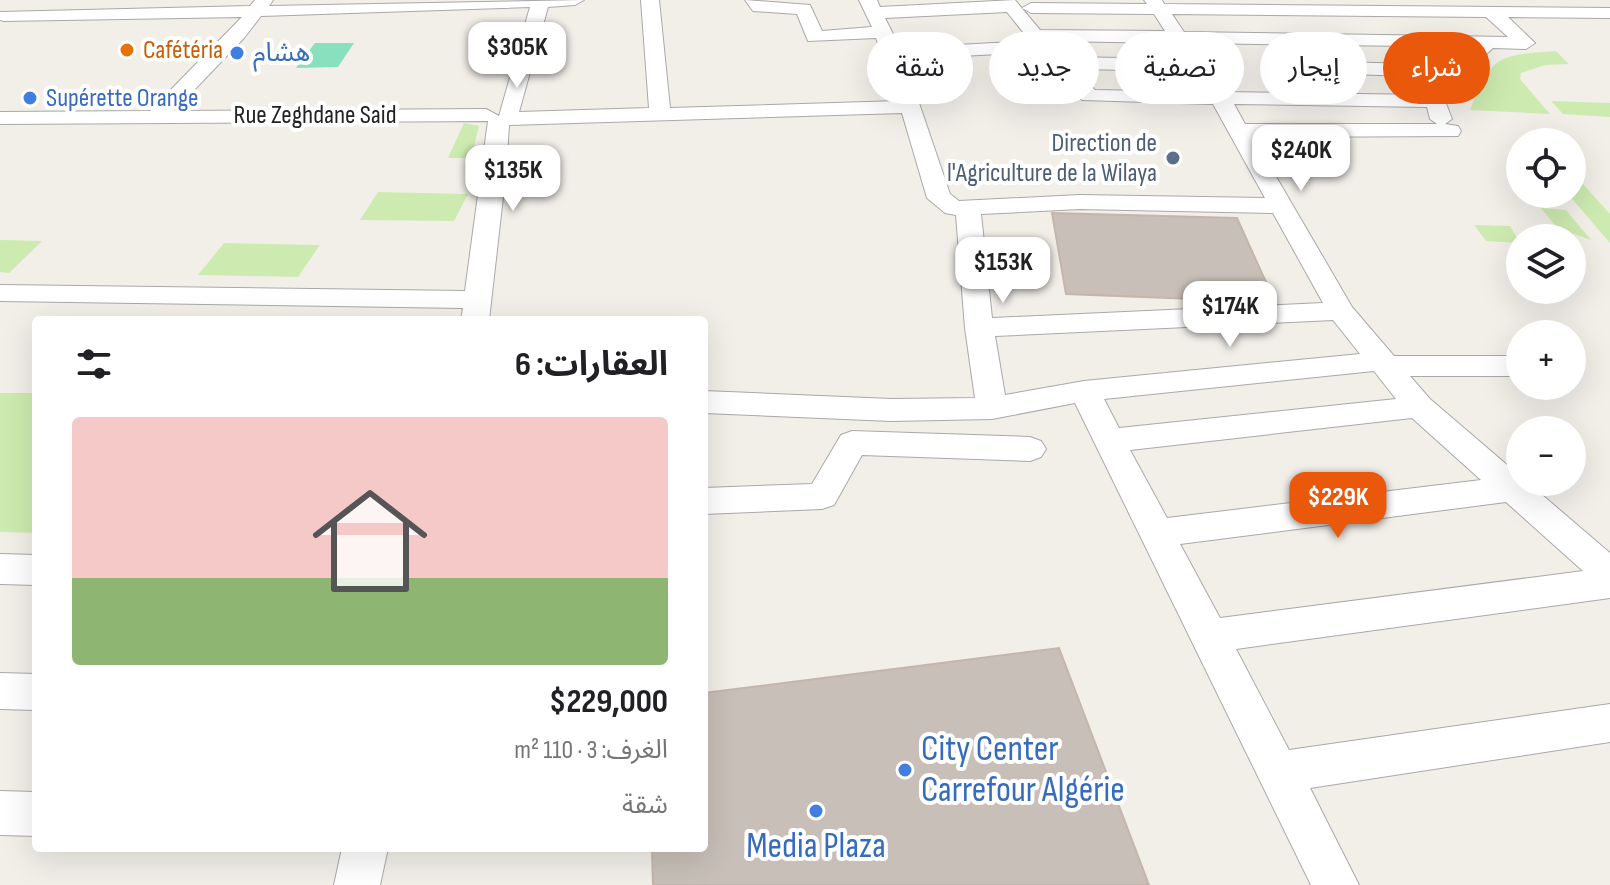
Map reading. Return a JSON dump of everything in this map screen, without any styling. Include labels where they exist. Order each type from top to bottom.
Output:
[{"type":"street","points":[[413,3],[455,0]]},
{"type":"street","points":[[4,11],[575,0]]},
{"type":"street","points":[[650,0],[660,114]]},
{"type":"street","points":[[754,0],[759,7],[804,9],[815,37],[876,15],[1016,5],[1326,5],[1455,12],[1608,14]]},
{"type":"street","points":[[1437,0],[1455,12]]},
{"type":"street","points":[[1530,0],[1545,12]]},
{"type":"street","points":[[0,293],[477,310],[499,116],[532,2]]},
{"type":"street","points":[[1016,5],[1034,32]]},
{"type":"street","points":[[1156,5],[1175,32]]},
{"type":"street","points":[[158,115],[260,6]]},
{"type":"street","points":[[1490,42],[1526,43],[1491,12]]},
{"type":"street","points":[[1244,37],[1383,40]]},
{"type":"street","points":[[1244,98],[1383,100]]},
{"type":"street","points":[[910,104],[939,198],[954,208],[1080,202],[1281,206]]},
{"type":"street","points":[[1223,104],[1341,311],[1419,407],[1506,484]]},
{"type":"street","points":[[1238,130],[1450,131],[1436,104]]},
{"type":"street","name":"Rue Zeghdane Said","points":[[0,118],[499,116],[911,107]]},
{"type":"street","points":[[968,208],[979,328],[992,408]]},
{"type":"street","points":[[979,328],[1341,311]]},
{"type":"street","points":[[708,402],[891,410],[992,408],[1084,391],[1384,364],[1506,366]]},
{"type":"street","points":[[1084,391],[1336,885]]},
{"type":"street","points":[[1109,441],[1419,407]]},
{"type":"street","points":[[708,501],[822,496],[852,443],[1030,449]]},
{"type":"street","points":[[1156,533],[1506,490]]},
{"type":"street","points":[[1520,496],[1610,574]]},
{"type":"street","points":[[0,569],[32,570]]},
{"type":"street","points":[[1209,636],[1610,583]]},
{"type":"street","points":[[0,691],[32,692]]},
{"type":"street","points":[[1278,772],[1610,723]]},
{"type":"street","points":[[0,813],[32,814]]},
{"type":"street","points":[[357,885],[364,852]]},
{"type":"green space","points":[[315,43],[354,43],[338,67],[296,68]]},
{"type":"green space","points":[[1556,51],[1569,64],[1545,65],[1521,73],[1520,79],[1550,114],[1470,110],[1473,104],[1490,104],[1491,68],[1499,61],[1521,54]]},
{"type":"green space","points":[[1551,101],[1610,103],[1610,117],[1563,114]]},
{"type":"green space","points":[[464,123],[479,126],[471,158],[448,158]]},
{"type":"green space","points":[[1586,187],[1610,214],[1610,243],[1580,208],[1586,208]]},
{"type":"green space","points":[[378,192],[468,194],[454,221],[360,220]]},
{"type":"green space","points":[[1541,208],[1566,210],[1578,224],[1554,224]]},
{"type":"green space","points":[[1474,225],[1506,226],[1506,242],[1486,241]]},
{"type":"green space","points":[[0,240],[42,241],[9,273],[0,272]]},
{"type":"green space","points":[[224,243],[320,245],[298,277],[198,275]]},
{"type":"green space","points":[[0,393],[32,393],[32,533],[0,532]]},
{"type":"building","points":[[1052,213],[1237,218],[1275,302],[1066,294]]},
{"type":"building","name":"City Center Carrefour Algérie","points":[[1059,648],[1149,885],[653,885],[652,852],[708,852],[708,692]]},
{"type":"place","name":"Cafétéria","points":[[127,50]]},
{"type":"place","name":"هشام","points":[[237,53]]},
{"type":"place","name":"Supérette Orange","points":[[30,98]]},
{"type":"place","name":"Direction de l'Agriculture de la Wilaya","points":[[1173,158]]},
{"type":"place","name":"City Center Carrefour Algérie","points":[[905,770]]},
{"type":"place","name":"Media Plaza","points":[[816,811]]}]
